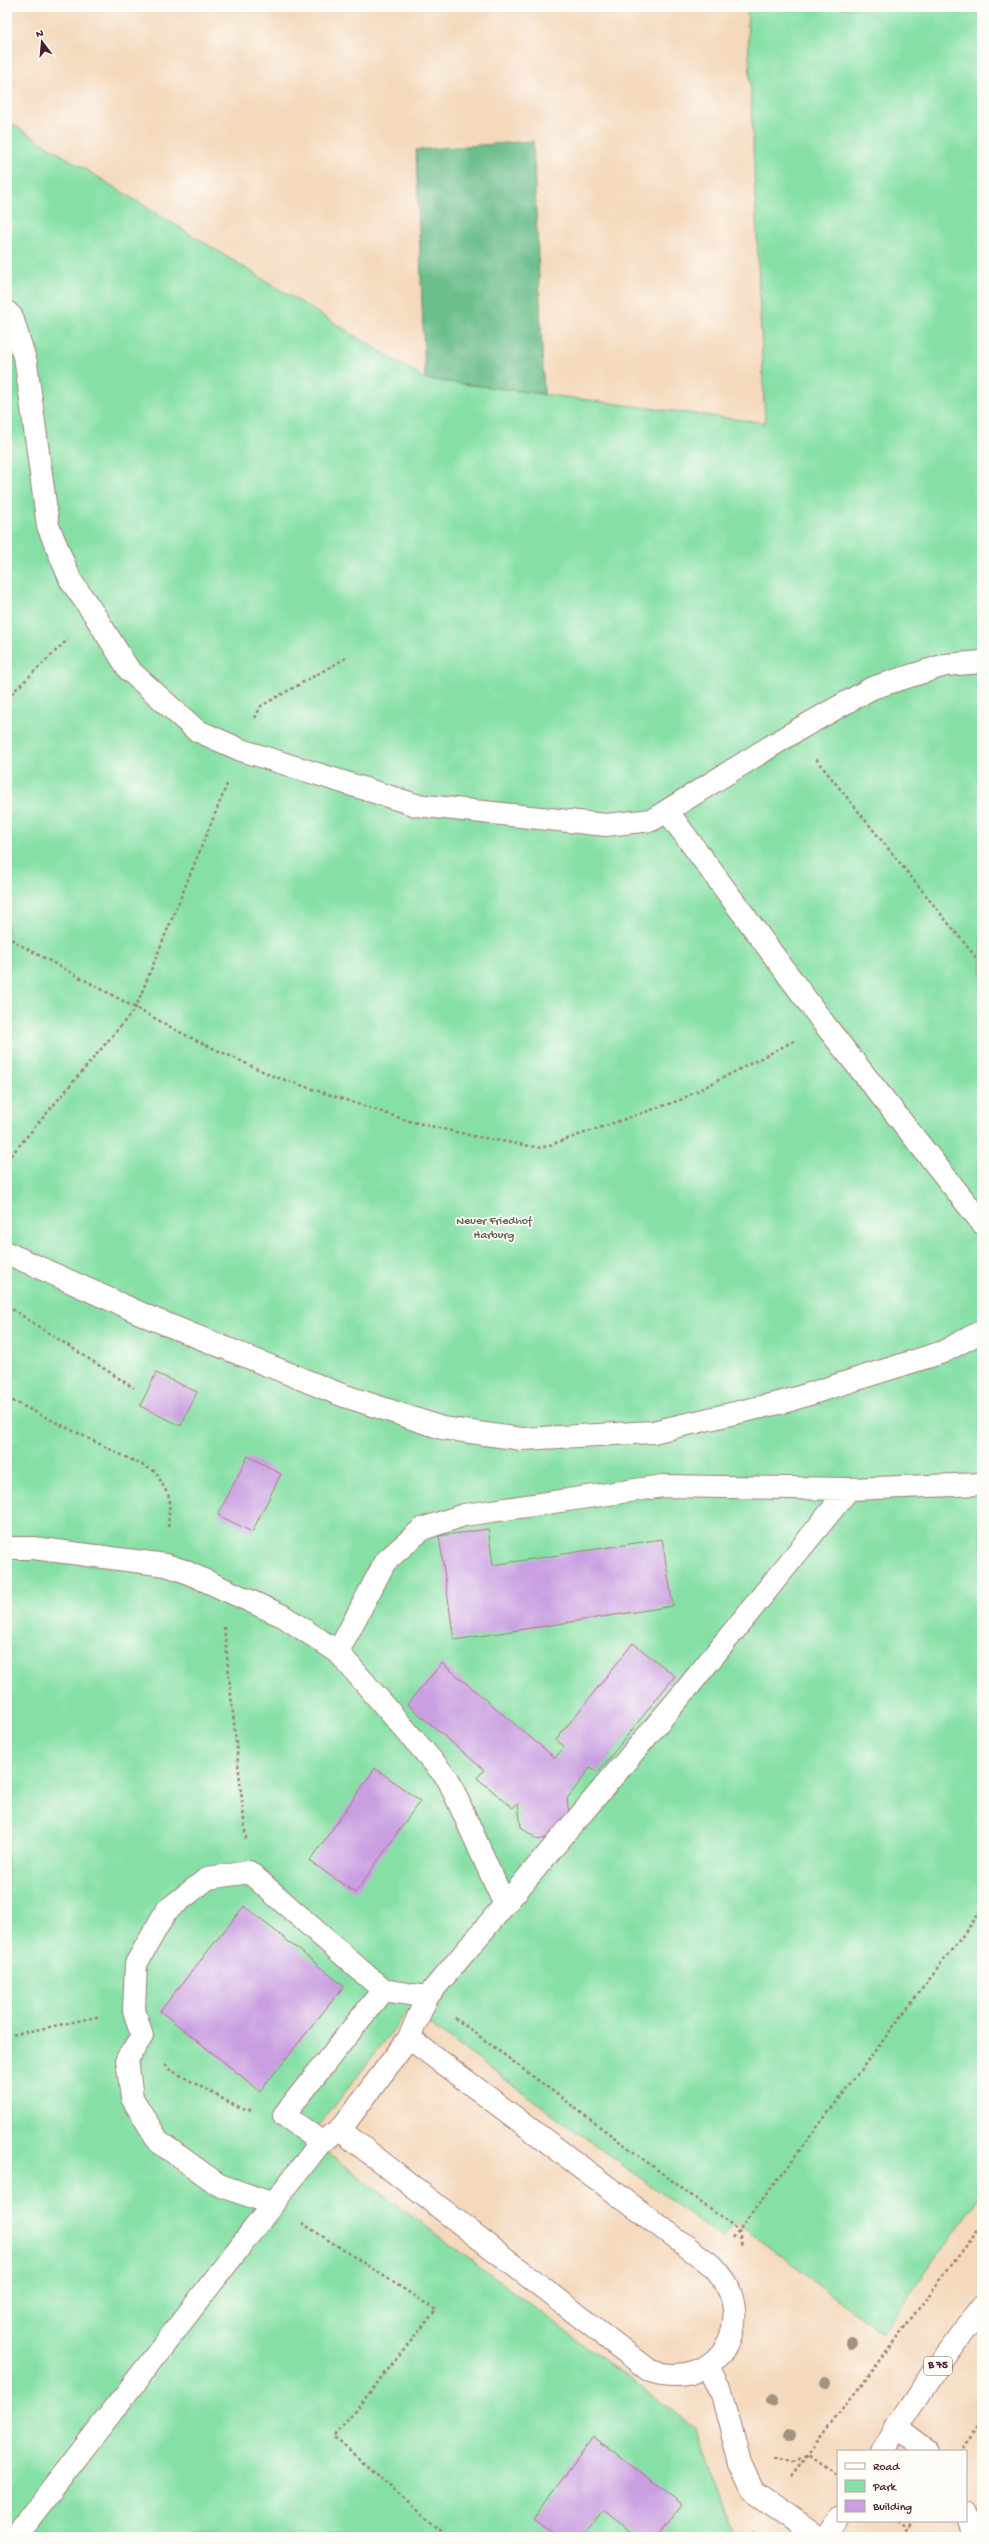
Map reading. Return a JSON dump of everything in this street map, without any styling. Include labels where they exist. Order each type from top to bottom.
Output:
[{"type":"street","points":[[7,312],[12,317],[26,363],[48,526],[70,582],[94,614],[129,670],[196,730],[241,750],[416,804],[606,825],[652,820],[668,812],[794,732],[872,688],[945,664],[982,662]]},
{"type":"street","points":[[668,812],[825,1025],[982,1223]]},
{"type":"street","points":[[7,1253],[151,1318],[339,1394],[442,1428],[522,1439],[653,1432],[787,1401],[943,1352],[982,1331]]},
{"type":"street","points":[[338,1652],[385,1562],[422,1529],[464,1515],[663,1486],[849,1488],[982,1484]]},
{"type":"street","points":[[15,2537],[321,2142],[340,2130],[410,2038],[427,1997],[504,1903],[689,1685],[849,1488]]},
{"type":"street","points":[[7,1548],[33,1548],[175,1568],[283,1616],[338,1652],[448,1779],[504,1903]]},
{"type":"street","points":[[273,2204],[219,2185],[160,2142],[132,2098],[127,2059],[142,2036],[134,2010],[136,1964],[166,1911],[208,1878],[249,1872],[383,1990],[427,1997]]},
{"type":"street","points":[[321,2142],[284,2115],[383,1990]]},
{"type":"street","points":[[340,2130],[650,2370],[676,2376],[687,2375],[707,2366],[720,2357],[728,2348],[733,2333],[734,2317],[726,2285],[714,2267],[410,2038]]},
{"type":"street","name":"B 75","points":[[883,2450],[896,2428],[982,2306]]},
{"type":"street","points":[[707,2366],[722,2394],[744,2474],[753,2491],[819,2537]]},
{"type":"street","points":[[896,2428],[926,2450]]},
{"type":"street","points":[[967,2517],[973,2537]]},
{"type":"street","points":[[826,2537],[837,2520]]},
{"type":"path","points":[[7,698],[94,614]]},
{"type":"path","points":[[7,1160],[135,1009],[241,750],[261,706],[346,658]]},
{"type":"path","points":[[794,732],[982,965]]},
{"type":"path","points":[[7,935],[15,942],[135,1009],[273,1076],[409,1121],[473,1136],[541,1148],[680,1100],[825,1025]]},
{"type":"path","points":[[7,1306],[134,1388]]},
{"type":"path","points":[[7,1398],[156,1472],[170,1499],[175,1568]]},
{"type":"path","points":[[220,1587],[249,1872]]},
{"type":"path","points":[[714,2267],[739,2231],[982,1910]]},
{"type":"path","points":[[7,2036],[134,2010]]},
{"type":"path","points":[[459,2020],[739,2231]]},
{"type":"path","points":[[142,2036],[169,2069],[241,2109],[284,2115]]},
{"type":"path","points":[[273,2204],[436,2310],[334,2437],[447,2537]]},
{"type":"path","points":[[770,2503],[982,2225]]},
{"type":"path","points":[[960,2450],[982,2422]]},
{"type":"path","points":[[808,2455],[837,2476]]},
{"type":"path","points":[[898,2522],[907,2529]]},
{"type":"path","points":[[901,2537],[911,2522]]},
{"type":"green space","name":"Neuer Friedhof Harburg","points":[[747,7],[982,7],[982,2194],[882,2333],[736,2222],[722,2238],[409,2009],[309,2139],[695,2428],[731,2530],[729,2537],[7,2537],[7,121],[425,379],[765,423]]},
{"type":"green space","points":[[533,141],[544,394],[425,379],[416,150]]},
{"type":"building","points":[[156,1373],[197,1392],[181,1426],[140,1406]]},
{"type":"building","points":[[248,1456],[281,1474],[252,1532],[218,1515]]},
{"type":"building","points":[[488,1529],[493,1565],[662,1539],[673,1606],[454,1640],[439,1536]]},
{"type":"building","points":[[633,1643],[675,1676],[598,1772],[591,1767],[567,1799],[570,1821],[559,1835],[538,1840],[521,1827],[518,1803],[513,1808],[477,1778],[484,1770],[407,1704],[442,1663],[555,1758],[565,1747],[556,1740]]},
{"type":"building","points":[[375,1768],[420,1801],[355,1893],[310,1861]]},
{"type":"building","points":[[244,1906],[344,1986],[260,2091],[160,2011]]},
{"type":"building","points":[[594,2437],[682,2504],[657,2537],[638,2537],[603,2510],[582,2537],[558,2537],[533,2518]]}]
